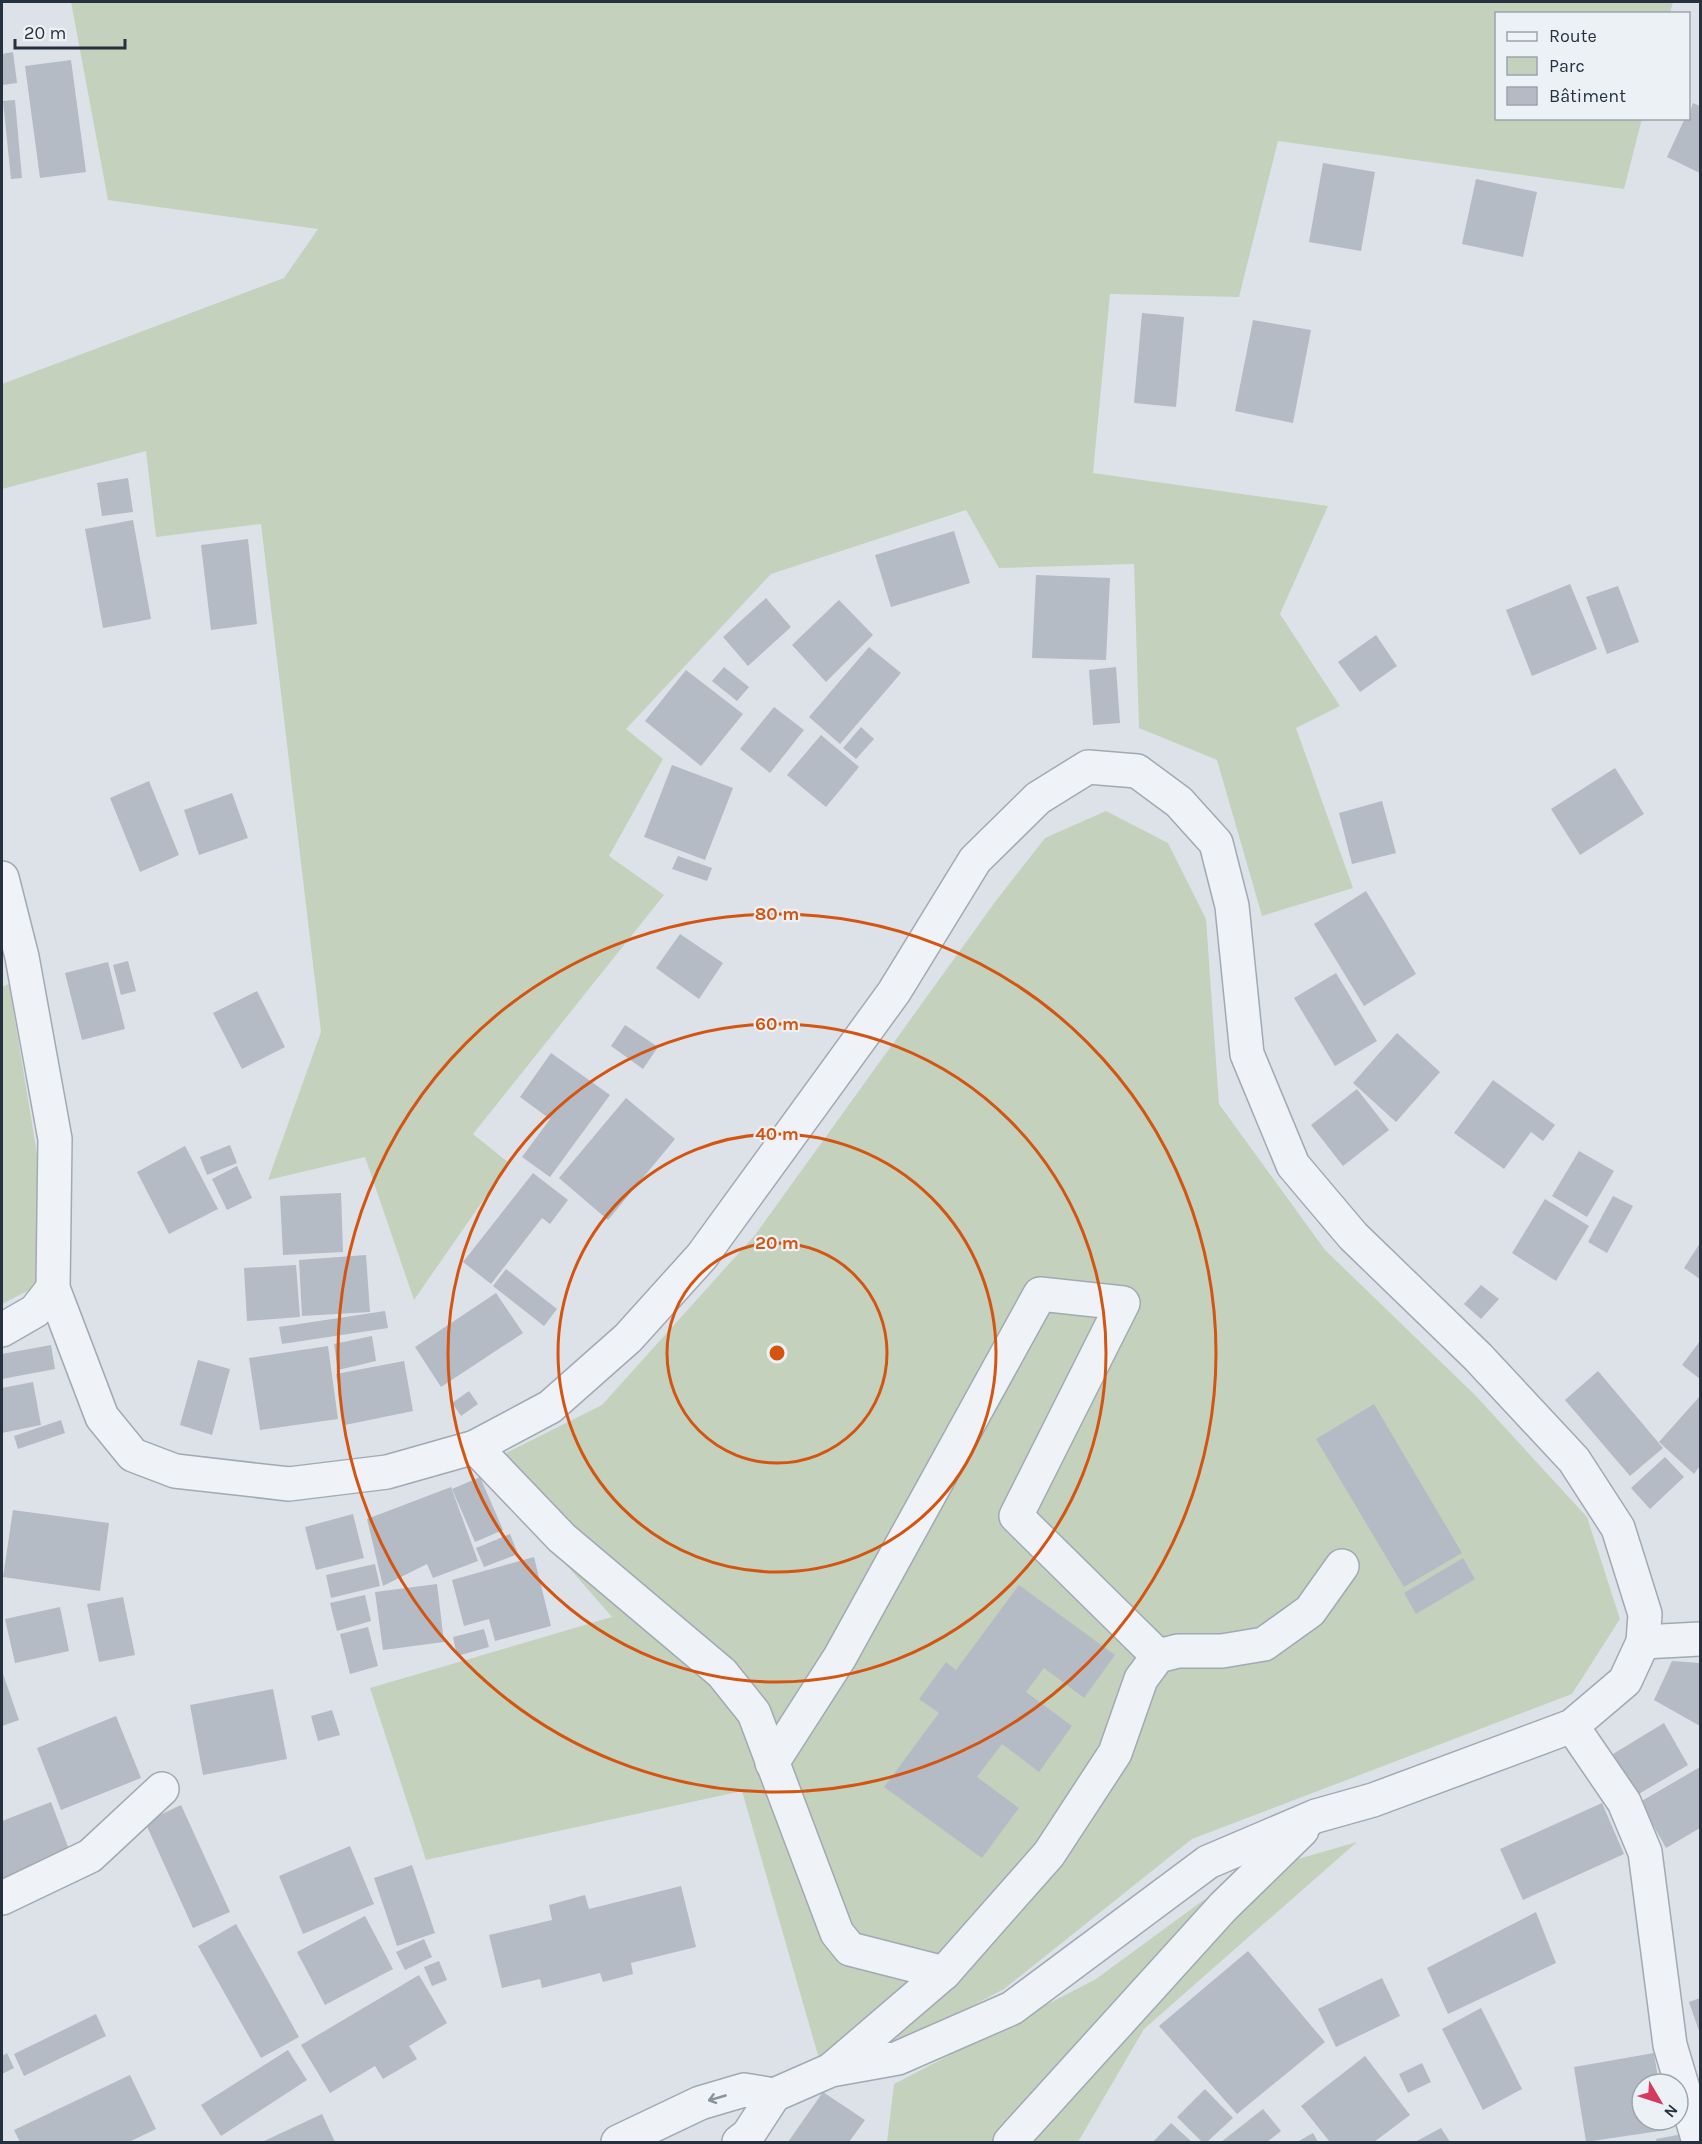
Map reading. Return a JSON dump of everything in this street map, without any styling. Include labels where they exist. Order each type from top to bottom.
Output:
[{"type":"street","points":[[2,878],[22,957],[55,1139],[52,1288],[102,1417],[133,1455],[175,1471],[289,1484],[387,1472],[476,1447],[550,1407],[628,1338],[702,1256],[894,992],[975,860],[1038,798],[1088,767],[1137,771],[1179,802],[1216,843],[1232,906],[1247,1054],[1293,1165],[1353,1236],[1478,1357],[1574,1460],[1618,1528],[1645,1614],[1643,1642],[1624,1681],[1572,1726],[1373,1800],[1316,1816],[1208,1862],[1012,2008],[898,2058],[831,2070],[774,2095],[744,2091],[700,2103],[618,2142]]},
{"type":"street","points":[[2,1330],[35,1311],[52,1288]]},
{"type":"street","points":[[772,1763],[840,1656],[1040,1294],[1123,1303],[1016,1516],[1158,1656]]},
{"type":"street","points":[[476,1447],[562,1538],[722,1673],[754,1713],[837,1934],[843,1943],[850,1949],[944,1973]]},
{"type":"street","points":[[831,2070],[944,1973],[1049,1854],[1115,1753],[1141,1679],[1158,1656],[1178,1651],[1222,1650],[1263,1644],[1310,1611],[1342,1566]]},
{"type":"street","points":[[1643,1642],[1701,1639]]},
{"type":"street","points":[[1572,1726],[1624,1802],[1645,1852],[1670,2045],[1699,2142]]},
{"type":"street","points":[[2,1898],[90,1856],[162,1789]]},
{"type":"street","points":[[1010,2142],[1224,1907],[1316,1816]]},
{"type":"street","points":[[739,2142],[748,2134],[774,2095]]},
{"type":"green space","points":[[71,2],[1673,2],[1670,12],[1495,12],[1495,120],[1642,120],[1624,189],[1278,141],[1239,297],[1110,294],[1093,473],[1328,506],[1280,614],[1340,706],[1296,728],[1353,888],[1262,916],[1217,760],[1139,728],[1134,564],[999,568],[966,510],[771,574],[626,729],[663,759],[609,856],[664,895],[473,1134],[509,1163],[414,1300],[365,1157],[268,1180],[321,1032],[261,524],[156,537],[146,451],[2,489],[2,384],[284,278],[318,229],[108,200]]},
{"type":"green space","points":[[1106,811],[1168,843],[1206,919],[1219,1104],[1325,1250],[1475,1395],[1587,1517],[1620,1619],[1572,1694],[1192,1839],[1004,1989],[826,2083],[742,1791],[426,1860],[370,1688],[612,1617],[480,1466],[602,1405],[755,1235],[995,902],[1045,838]]},
{"type":"green space","points":[[9,984],[46,1208],[35,1287],[2,1304],[2,987]]},
{"type":"green space","points":[[1357,1842],[1144,2029],[1078,2142],[887,2142],[894,2084],[1096,1979],[1235,1877]]},
{"type":"building","points":[[13,52],[17,83],[2,85],[2,54]]},
{"type":"building","points":[[71,60],[86,172],[40,178],[25,66]]},
{"type":"building","points":[[15,100],[22,178],[11,179],[3,101]]},
{"type":"building","points":[[1693,103],[1700,106],[1700,173],[1667,157],[1684,120],[1690,120]]},
{"type":"building","points":[[1323,163],[1375,172],[1361,251],[1309,242]]},
{"type":"building","points":[[1476,179],[1537,192],[1523,257],[1462,244]]},
{"type":"building","points":[[1142,313],[1184,317],[1176,407],[1134,403]]},
{"type":"building","points":[[1253,320],[1311,330],[1293,423],[1235,411]]},
{"type":"building","points":[[128,478],[133,512],[102,516],[97,483]]},
{"type":"building","points":[[133,520],[151,619],[103,628],[85,529]]},
{"type":"building","points":[[954,531],[970,583],[891,607],[875,555]]},
{"type":"building","points":[[248,539],[257,624],[211,630],[201,545]]},
{"type":"building","points":[[1036,575],[1110,578],[1106,660],[1032,658]]},
{"type":"building","points":[[1570,584],[1597,649],[1532,676],[1506,610]]},
{"type":"building","points":[[1618,586],[1639,642],[1607,654],[1586,597]]},
{"type":"building","points":[[766,598],[791,627],[748,666],[723,637]]},
{"type":"building","points":[[839,600],[873,635],[826,682],[792,645]]},
{"type":"building","points":[[1376,635],[1397,666],[1360,692],[1338,662]]},
{"type":"building","points":[[869,647],[901,673],[840,744],[809,717]]},
{"type":"building","points":[[724,667],[749,687],[737,701],[712,681]]},
{"type":"building","points":[[1116,667],[1120,723],[1093,725],[1089,670]]},
{"type":"building","points":[[686,670],[743,714],[701,766],[645,721]]},
{"type":"building","points":[[774,707],[804,730],[770,773],[740,749]]},
{"type":"building","points":[[861,727],[874,739],[856,759],[843,748]]},
{"type":"building","points":[[821,735],[859,767],[826,807],[787,775]]},
{"type":"building","points":[[672,765],[733,788],[705,860],[644,837]]},
{"type":"building","points":[[1615,768],[1644,814],[1580,855],[1551,809]]},
{"type":"building","points":[[149,781],[179,855],[140,872],[110,798]]},
{"type":"building","points":[[232,793],[248,838],[199,855],[184,810]]},
{"type":"building","points":[[1382,801],[1396,853],[1352,864],[1339,813]]},
{"type":"building","points":[[678,856],[712,868],[707,881],[672,869]]},
{"type":"building","points":[[1366,891],[1416,974],[1364,1006],[1314,924]]},
{"type":"building","points":[[680,934],[723,963],[699,999],[656,968]]},
{"type":"building","points":[[128,961],[136,991],[121,995],[113,965]]},
{"type":"building","points":[[108,962],[125,1029],[82,1040],[65,973]]},
{"type":"building","points":[[1336,973],[1377,1041],[1335,1066],[1294,998]]},
{"type":"building","points":[[257,991],[285,1047],[242,1069],[213,1013]]},
{"type":"building","points":[[625,1025],[658,1047],[643,1069],[611,1046]]},
{"type":"building","points":[[1397,1033],[1440,1072],[1396,1122],[1353,1083]]},
{"type":"building","points":[[551,1053],[610,1095],[550,1177],[522,1157],[550,1119],[520,1097]]},
{"type":"building","points":[[1493,1080],[1555,1125],[1543,1141],[1531,1132],[1504,1169],[1454,1133]]},
{"type":"building","points":[[1357,1089],[1389,1130],[1343,1166],[1311,1125]]},
{"type":"building","points":[[626,1098],[675,1139],[608,1220],[559,1178]]},
{"type":"building","points":[[230,1145],[237,1163],[207,1175],[200,1157]]},
{"type":"building","points":[[185,1146],[218,1209],[169,1234],[137,1172]]},
{"type":"building","points":[[1579,1151],[1614,1171],[1587,1217],[1552,1196]]},
{"type":"building","points":[[237,1166],[252,1198],[227,1210],[212,1179]]},
{"type":"building","points":[[533,1173],[568,1200],[550,1224],[542,1218],[491,1284],[463,1262]]},
{"type":"building","points":[[341,1193],[343,1252],[283,1255],[280,1196]]},
{"type":"building","points":[[1613,1196],[1633,1206],[1607,1253],[1588,1242]]},
{"type":"building","points":[[1545,1199],[1589,1226],[1556,1281],[1512,1253]]},
{"type":"building","points":[[1700,1243],[1700,1279],[1684,1268]]},
{"type":"building","points":[[366,1255],[370,1312],[302,1316],[299,1260]]},
{"type":"building","points":[[296,1265],[300,1317],[247,1321],[244,1268]]},
{"type":"building","points":[[506,1269],[557,1309],[544,1326],[493,1286]]},
{"type":"building","points":[[1481,1285],[1499,1299],[1481,1319],[1464,1304]]},
{"type":"building","points":[[496,1293],[523,1333],[441,1387],[415,1347]]},
{"type":"building","points":[[385,1311],[388,1328],[282,1344],[279,1327]]},
{"type":"building","points":[[372,1336],[376,1361],[338,1370],[334,1344]]},
{"type":"building","points":[[1700,1341],[1700,1379],[1682,1365]]},
{"type":"building","points":[[51,1345],[55,1369],[2,1379],[2,1354]]},
{"type":"building","points":[[328,1346],[338,1419],[260,1430],[249,1358]]},
{"type":"building","points":[[198,1360],[230,1369],[212,1435],[180,1425]]},
{"type":"building","points":[[404,1361],[413,1411],[345,1425],[336,1374]]},
{"type":"building","points":[[1598,1371],[1663,1448],[1630,1476],[1565,1400]]},
{"type":"building","points":[[33,1382],[41,1425],[2,1433],[2,1388]]},
{"type":"building","points":[[469,1391],[478,1404],[461,1416],[452,1403]]},
{"type":"building","points":[[1700,1396],[1700,1466],[1694,1474],[1659,1442]]},
{"type":"building","points":[[1374,1404],[1462,1553],[1404,1587],[1316,1439]]},
{"type":"building","points":[[61,1420],[65,1433],[18,1449],[14,1436]]},
{"type":"building","points":[[1665,1457],[1684,1477],[1650,1509],[1631,1488]]},
{"type":"building","points":[[480,1477],[503,1530],[475,1542],[452,1489]]},
{"type":"building","points":[[451,1487],[478,1561],[433,1578],[427,1564],[383,1586],[367,1519]]},
{"type":"building","points":[[13,1510],[109,1523],[100,1591],[3,1577]]},
{"type":"building","points":[[353,1514],[364,1558],[316,1570],[305,1527]]},
{"type":"building","points":[[510,1534],[518,1554],[484,1567],[476,1548]]},
{"type":"building","points":[[534,1557],[551,1626],[495,1641],[489,1619],[464,1626],[452,1580]]},
{"type":"building","points":[[1463,1558],[1475,1579],[1416,1614],[1404,1593]]},
{"type":"building","points":[[375,1564],[380,1586],[331,1598],[326,1575]]},
{"type":"building","points":[[437,1584],[444,1642],[383,1650],[375,1592]]},
{"type":"building","points":[[1019,1585],[1115,1655],[1084,1698],[1044,1668],[1026,1692],[1072,1726],[1039,1772],[1002,1744],[977,1777],[1019,1808],[982,1858],[884,1787],[939,1713],[919,1699],[946,1662],[956,1670]]},
{"type":"building","points":[[365,1595],[371,1621],[337,1631],[330,1603]]},
{"type":"building","points":[[123,1597],[135,1655],[99,1662],[87,1604]]},
{"type":"building","points":[[60,1607],[69,1651],[15,1663],[5,1619]]},
{"type":"building","points":[[368,1627],[378,1666],[350,1674],[340,1634]]},
{"type":"building","points":[[484,1629],[489,1647],[457,1656],[453,1637]]},
{"type":"building","points":[[1672,1661],[1700,1663],[1700,1726],[1654,1700]]},
{"type":"building","points":[[2,1671],[19,1720],[2,1726]]},
{"type":"building","points":[[273,1689],[287,1759],[203,1775],[190,1705]]},
{"type":"building","points":[[332,1710],[340,1735],[318,1741],[311,1716]]},
{"type":"building","points":[[116,1716],[141,1778],[61,1810],[37,1748]]},
{"type":"building","points":[[1664,1723],[1688,1765],[1637,1795],[1613,1754]]},
{"type":"building","points":[[1700,1767],[1700,1828],[1666,1848],[1640,1802]]},
{"type":"building","points":[[51,1802],[70,1852],[2,1879],[2,1821]]},
{"type":"building","points":[[1602,1803],[1624,1854],[1523,1900],[1500,1849]]},
{"type":"building","points":[[181,1805],[230,1912],[193,1928],[145,1822]]},
{"type":"building","points":[[350,1846],[374,1904],[303,1934],[279,1876]]},
{"type":"building","points":[[412,1865],[435,1933],[397,1946],[374,1878]]},
{"type":"building","points":[[681,1886],[696,1947],[631,1963],[633,1974],[603,1982],[600,1973],[542,1988],[540,1979],[502,1988],[489,1935],[552,1920],[549,1905],[585,1895],[589,1909]]},
{"type":"building","points":[[1536,1912],[1556,1963],[1448,2014],[1427,1968]]},
{"type":"building","points":[[365,1916],[393,1969],[325,2005],[297,1952]]},
{"type":"building","points":[[236,1924],[299,2037],[261,2058],[198,1946]]},
{"type":"building","points":[[424,1939],[432,1957],[405,1970],[396,1952]]},
{"type":"building","points":[[1248,1951],[1325,2042],[1237,2114],[1159,2026]]},
{"type":"building","points":[[439,1961],[447,1980],[432,1986],[424,1967]]},
{"type":"building","points":[[419,1975],[447,2023],[409,2046],[417,2059],[383,2079],[375,2066],[330,2093],[301,2045]]},
{"type":"building","points":[[1382,1978],[1400,2016],[1336,2047],[1318,2009]]},
{"type":"building","points":[[1700,1998],[1700,2034],[1689,2002]]},
{"type":"building","points":[[1481,2008],[1522,2089],[1483,2110],[1442,2029]]},
{"type":"building","points":[[96,2014],[106,2036],[24,2076],[14,2054]]},
{"type":"building","points":[[288,2050],[307,2080],[221,2136],[201,2105]]},
{"type":"building","points":[[7,2053],[14,2068],[2,2074],[2,2056]]},
{"type":"building","points":[[1654,2053],[1657,2072],[1630,2072],[1630,2132],[1653,2132],[1586,2142],[1574,2067]]},
{"type":"building","points":[[1365,2056],[1410,2115],[1374,2142],[1330,2142],[1301,2106]]},
{"type":"building","points":[[1422,2063],[1431,2082],[1408,2093],[1399,2074]]},
{"type":"building","points":[[130,2075],[156,2129],[129,2142],[20,2142],[14,2130]]},
{"type":"building","points":[[1205,2089],[1233,2118],[1207,2142],[1202,2142],[1177,2117]]},
{"type":"building","points":[[823,2092],[865,2120],[849,2142],[788,2142]]},
{"type":"building","points":[[1263,2109],[1281,2131],[1267,2142],[1221,2142]]},
{"type":"building","points":[[322,2114],[335,2142],[262,2142]]},
{"type":"building","points":[[1171,2123],[1192,2142],[1153,2142]]},
{"type":"building","points":[[1441,2128],[1450,2142],[1415,2142]]},
{"type":"building","points":[[1313,2133],[1318,2142],[1297,2142]]},
{"type":"building","points":[[1683,2134],[1685,2142],[1657,2142],[1656,2139]]}]
